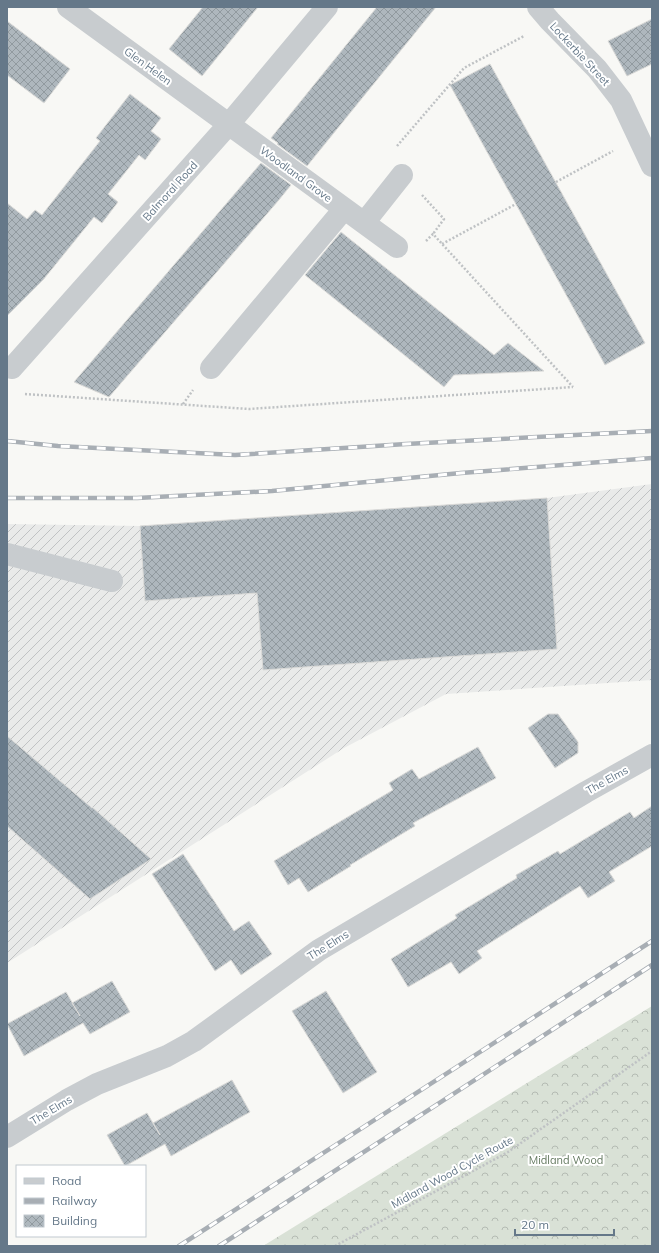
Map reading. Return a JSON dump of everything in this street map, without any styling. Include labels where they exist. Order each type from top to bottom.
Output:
[{"type":"street","name":"Glen Helen","points":[[68,7],[229,124]]},
{"type":"street","name":"Balmoral Road","points":[[9,367],[229,124],[327,7]]},
{"type":"street","name":"Lockerbie Street","points":[[544,14],[597,69],[621,100],[652,166]]},
{"type":"street","name":"Woodland Grove","points":[[229,124],[397,247]]},
{"type":"street","points":[[364,223],[402,175]]},
{"type":"street","points":[[211,368],[344,209]]},
{"type":"street","points":[[7,554],[112,582]]},
{"type":"street","name":"The Elms","points":[[7,1137],[67,1100],[98,1084],[167,1056],[194,1041],[319,950],[579,796],[652,755]]},
{"type":"path","points":[[392,152],[464,68],[544,14]]},
{"type":"path","points":[[556,182],[638,138]]},
{"type":"path","points":[[442,244],[516,204]]},
{"type":"path","points":[[9,367],[20,393],[250,409],[573,387],[433,234],[422,244],[397,247]]},
{"type":"path","name":"Midland Wood Cycle Route","points":[[335,1246],[508,1152],[652,1051]]},
{"type":"shaded area","points":[[652,484],[652,680],[446,694],[344,748],[7,963],[7,524],[140,526],[547,498]]},
{"type":"green space","name":"Midland Wood","points":[[652,1006],[652,1246],[263,1246]]},
{"type":"building","points":[[203,7],[258,7],[202,76],[169,49]]},
{"type":"building","points":[[377,7],[436,7],[307,166],[271,138]]},
{"type":"building","points":[[652,19],[652,64],[627,76],[608,41]]},
{"type":"building","points":[[7,21],[70,69],[44,103],[7,75]]},
{"type":"building","points":[[490,64],[645,343],[605,365],[450,85]]},
{"type":"building","points":[[130,94],[161,118],[151,131],[161,139],[145,160],[139,155],[108,194],[118,202],[102,223],[94,217],[43,280],[7,316],[7,203],[27,219],[35,210],[42,215],[100,141],[96,138]]},
{"type":"building","points":[[261,163],[291,185],[278,201],[109,397],[74,382]]},
{"type":"building","points":[[341,232],[494,355],[508,343],[544,371],[454,375],[444,387],[305,275]]},
{"type":"building","points":[[547,498],[557,649],[263,670],[257,593],[145,601],[140,526]]},
{"type":"building","points":[[548,714],[558,714],[578,742],[578,753],[555,768],[528,728]]},
{"type":"building","points":[[7,736],[92,807],[151,859],[90,899],[7,826]]},
{"type":"building","points":[[478,747],[496,778],[413,823],[415,826],[308,892],[299,878],[288,885],[274,861],[393,790],[389,783],[412,769],[419,779]]},
{"type":"building","points":[[652,806],[652,846],[609,872],[615,881],[588,898],[580,886],[477,951],[482,958],[459,974],[451,962],[408,987],[391,959],[457,918],[455,915],[517,878],[516,875],[558,851],[560,854],[630,812],[634,818]]},
{"type":"building","points":[[183,854],[234,931],[249,921],[272,954],[241,975],[231,960],[215,971],[152,874]]},
{"type":"building","points":[[112,981],[130,1012],[90,1034],[83,1023],[24,1056],[7,1024],[66,992],[72,1003]]},
{"type":"building","points":[[326,991],[377,1072],[343,1093],[292,1011]]},
{"type":"building","points":[[232,1080],[250,1112],[171,1156],[165,1144],[124,1165],[107,1135],[147,1113],[160,1135],[153,1123]]},
{"type":"railway","points":[[7,441],[58,446],[235,455],[652,431]]},
{"type":"railway","points":[[7,498],[137,498],[272,491],[461,473],[652,458]]},
{"type":"railway","points":[[179,1246],[652,941]]},
{"type":"railway","points":[[219,1246],[652,965]]}]
